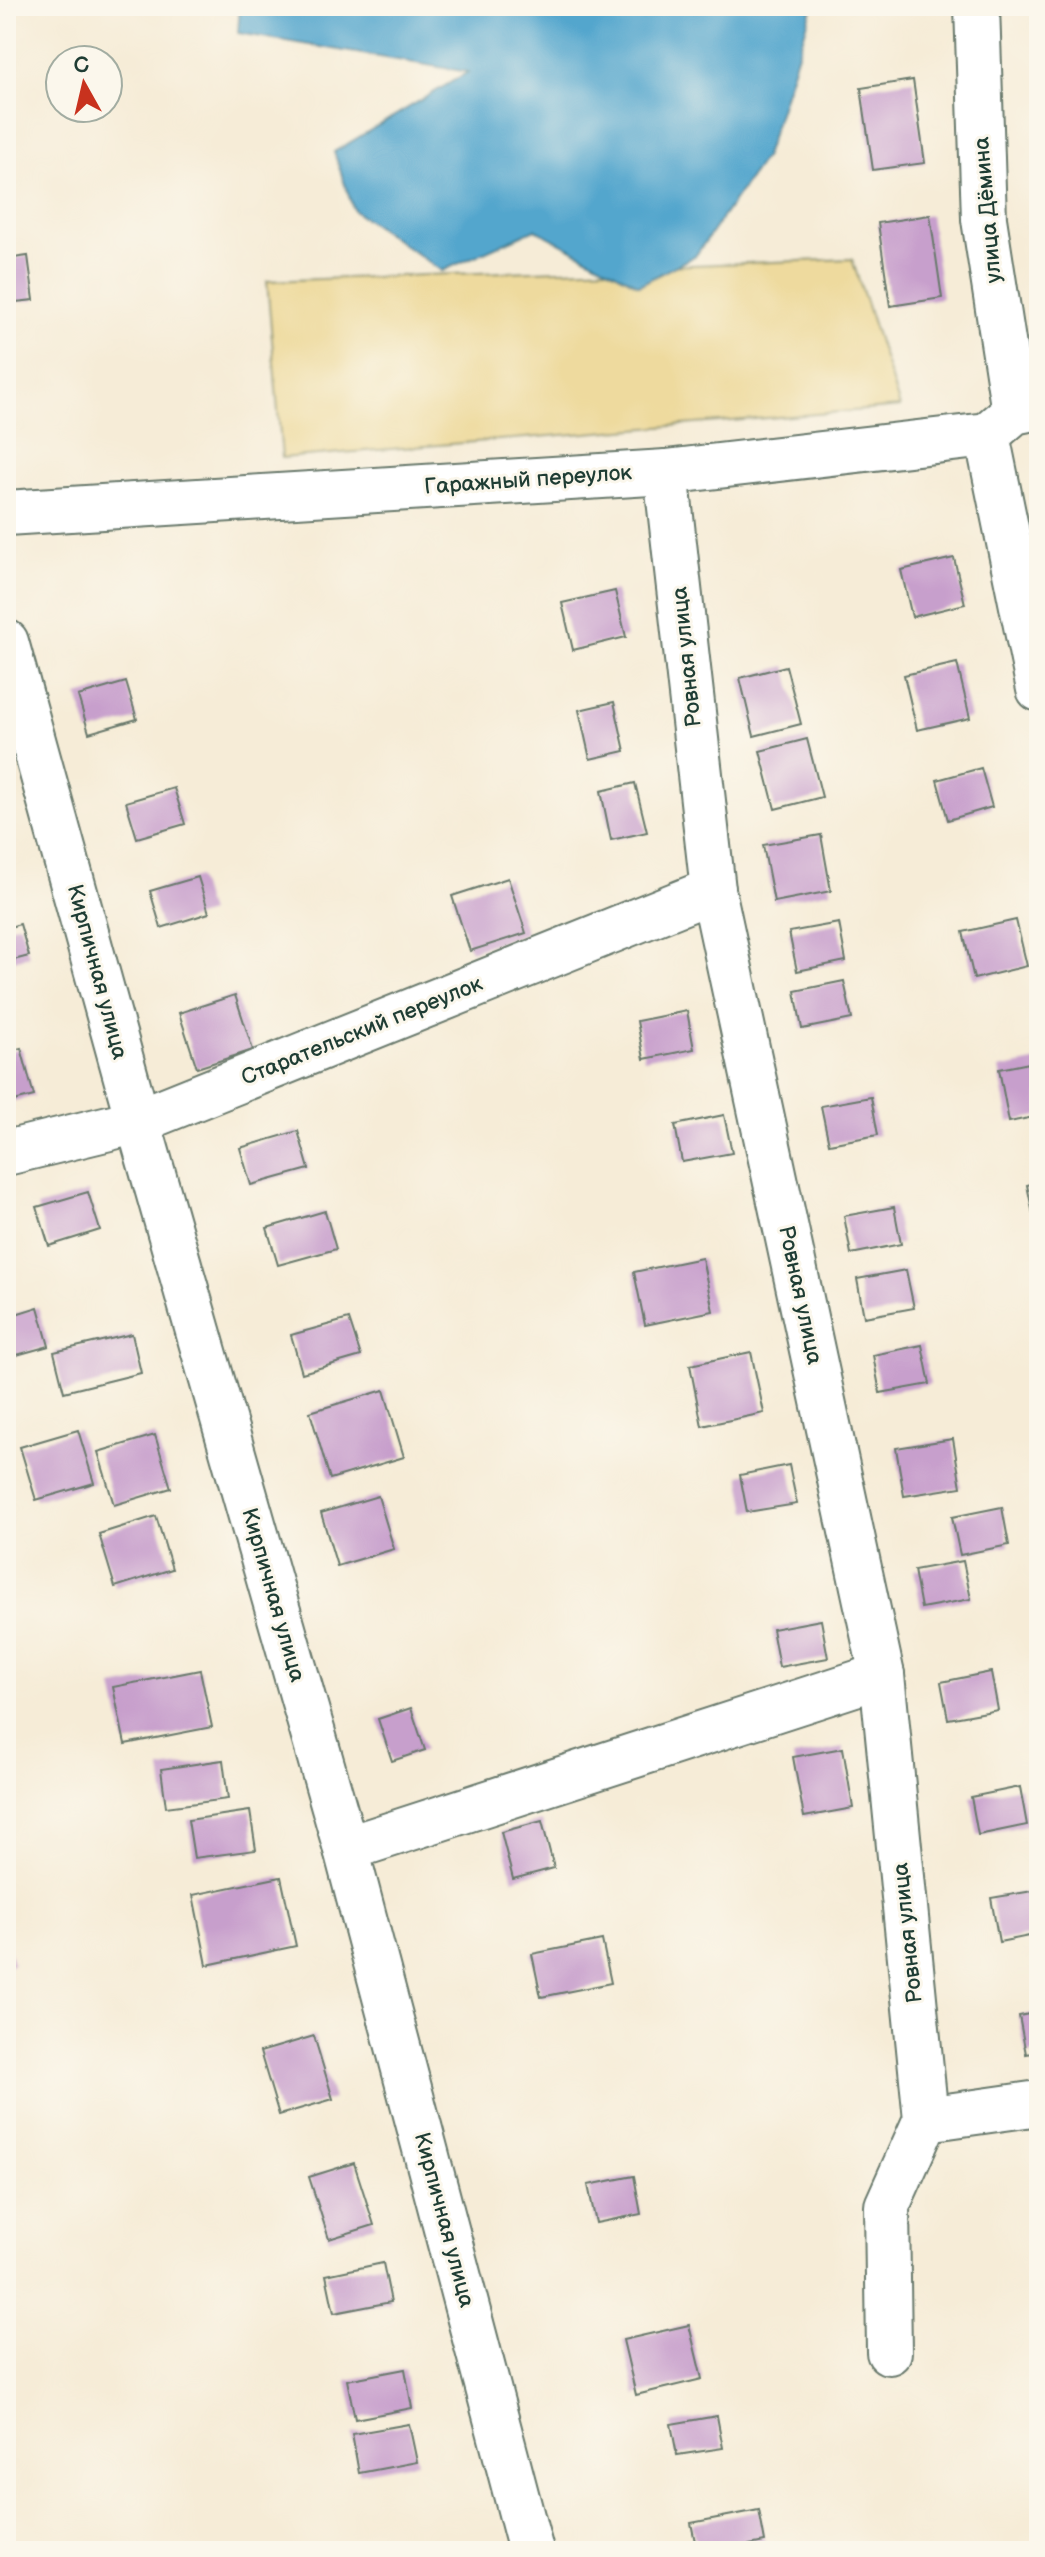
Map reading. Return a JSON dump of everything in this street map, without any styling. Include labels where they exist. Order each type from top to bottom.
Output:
[{"type":"street","name":"улица Дёмина","points":[[977,6],[984,219],[1013,418],[1039,689]]},
{"type":"street","name":"Гаражный переулок","points":[[6,513],[666,472],[1013,418]]},
{"type":"street","name":"Ровная улица","points":[[666,472],[713,890],[882,1675],[926,2119]]},
{"type":"street","name":"Кирпичная улица","points":[[6,642],[138,1121],[346,1849],[531,2551]]},
{"type":"street","name":"Старательский переулок","points":[[6,1153],[138,1121],[713,890]]},
{"type":"street","points":[[346,1849],[882,1675]]},
{"type":"street","points":[[889,2352],[887,2206],[926,2119],[1039,2103]]},
{"type":"sand","points":[[852,259],[900,407],[282,458],[267,281]]},
{"type":"water","points":[[240,6],[813,6],[765,156],[696,255],[639,285],[535,229],[442,271],[354,211],[334,152],[468,72],[238,33]]},
{"type":"building","points":[[913,80],[925,163],[873,170],[861,88]]},
{"type":"building","points":[[930,215],[942,298],[890,306],[878,223]]},
{"type":"building","points":[[28,256],[34,300],[6,303],[6,259]]},
{"type":"building","points":[[954,558],[965,604],[912,617],[901,570]]},
{"type":"building","points":[[615,591],[626,637],[573,650],[562,603]]},
{"type":"building","points":[[957,663],[970,718],[917,730],[904,675]]},
{"type":"building","points":[[786,666],[801,724],[754,736],[740,678]]},
{"type":"building","points":[[126,682],[137,719],[89,733],[78,696]]},
{"type":"building","points":[[614,702],[625,751],[590,759],[579,710]]},
{"type":"building","points":[[807,739],[822,797],[775,809],[760,751]]},
{"type":"building","points":[[981,768],[992,807],[948,820],[937,780]]},
{"type":"building","points":[[635,783],[647,832],[611,840],[601,791]]},
{"type":"building","points":[[174,788],[185,824],[137,838],[126,802]]},
{"type":"building","points":[[821,835],[831,891],[774,902],[763,845]]},
{"type":"building","points":[[198,877],[209,913],[161,928],[150,891]]},
{"type":"building","points":[[508,878],[526,933],[470,951],[452,896]]},
{"type":"building","points":[[1016,920],[1027,966],[974,979],[963,932]]},
{"type":"building","points":[[839,923],[846,961],[797,971],[789,932]]},
{"type":"building","points":[[20,924],[29,956],[6,962],[6,928]]},
{"type":"building","points":[[844,981],[852,1019],[802,1029],[795,991]]},
{"type":"building","points":[[235,995],[253,1050],[197,1068],[179,1013]]},
{"type":"building","points":[[687,1011],[694,1049],[644,1059],[637,1021]]},
{"type":"building","points":[[21,1048],[34,1096],[6,1103],[6,1052]]},
{"type":"building","points":[[1039,1061],[1039,1116],[1009,1122],[999,1069]]},
{"type":"building","points":[[871,1097],[878,1135],[829,1144],[821,1106]]},
{"type":"building","points":[[724,1115],[732,1153],[682,1162],[675,1125]]},
{"type":"building","points":[[298,1131],[309,1169],[251,1185],[240,1148]]},
{"type":"building","points":[[1039,1182],[1039,1238],[1038,1238],[1027,1185]]},
{"type":"building","points":[[88,1192],[100,1230],[49,1246],[37,1207]]},
{"type":"building","points":[[894,1207],[901,1244],[851,1254],[844,1216]]},
{"type":"building","points":[[325,1211],[336,1249],[278,1265],[267,1228]]},
{"type":"building","points":[[702,1258],[713,1311],[645,1325],[634,1272]]},
{"type":"building","points":[[906,1270],[914,1308],[864,1317],[857,1279]]},
{"type":"building","points":[[38,1307],[49,1346],[6,1358],[6,1317]]},
{"type":"building","points":[[349,1319],[361,1356],[302,1373],[291,1335]]},
{"type":"building","points":[[132,1334],[141,1373],[64,1392],[54,1352]]},
{"type":"building","points":[[922,1345],[930,1384],[880,1393],[873,1355]]},
{"type":"building","points":[[751,1352],[764,1413],[702,1426],[690,1365]]},
{"type":"building","points":[[384,1390],[404,1457],[330,1479],[310,1412]]},
{"type":"building","points":[[78,1430],[94,1483],[36,1500],[20,1447]]},
{"type":"building","points":[[155,1435],[171,1488],[114,1505],[98,1452]]},
{"type":"building","points":[[953,1439],[961,1487],[904,1496],[896,1448]]},
{"type":"building","points":[[789,1465],[797,1504],[747,1512],[740,1475]]},
{"type":"building","points":[[378,1496],[394,1549],[337,1566],[321,1513]]},
{"type":"building","points":[[1002,1507],[1009,1545],[960,1555],[952,1517]]},
{"type":"building","points":[[156,1516],[172,1569],[115,1587],[99,1534]]},
{"type":"building","points":[[963,1561],[971,1599],[921,1608],[914,1570]]},
{"type":"building","points":[[821,1620],[828,1658],[779,1667],[772,1629]]},
{"type":"building","points":[[200,1670],[212,1727],[125,1744],[113,1687]]},
{"type":"building","points":[[991,1672],[998,1710],[948,1719],[941,1682]]},
{"type":"building","points":[[411,1708],[425,1750],[392,1761],[378,1719]]},
{"type":"building","points":[[843,1748],[853,1808],[804,1817],[793,1757]]},
{"type":"building","points":[[223,1760],[228,1799],[166,1807],[161,1769]]},
{"type":"building","points":[[1020,1787],[1027,1825],[978,1835],[971,1797]]},
{"type":"building","points":[[250,1811],[256,1850],[194,1858],[188,1820]]},
{"type":"building","points":[[542,1821],[554,1868],[513,1879],[501,1832]]},
{"type":"building","points":[[281,1877],[296,1946],[207,1965],[193,1895]]},
{"type":"building","points":[[1039,1890],[1039,1934],[999,1942],[991,1898]]},
{"type":"building","points":[[6,1935],[13,1964],[6,1966]]},
{"type":"building","points":[[602,1940],[611,1983],[541,1997],[532,1954]]},
{"type":"building","points":[[1039,2012],[1039,2052],[1026,2054],[1019,2016]]},
{"type":"building","points":[[314,2036],[333,2099],[279,2115],[260,2052]]},
{"type":"building","points":[[354,2163],[374,2225],[329,2239],[309,2177]]},
{"type":"building","points":[[634,2176],[641,2214],[596,2223],[588,2185]]},
{"type":"building","points":[[383,2263],[391,2302],[334,2313],[326,2275]]},
{"type":"building","points":[[689,2325],[702,2379],[636,2395],[623,2340]]},
{"type":"building","points":[[405,2369],[412,2408],[355,2419],[347,2380]]},
{"type":"building","points":[[717,2416],[723,2448],[677,2455],[671,2424]]},
{"type":"building","points":[[409,2424],[417,2462],[359,2473],[352,2434]]},
{"type":"building","points":[[759,2510],[765,2542],[718,2551],[697,2551],[691,2523]]}]
